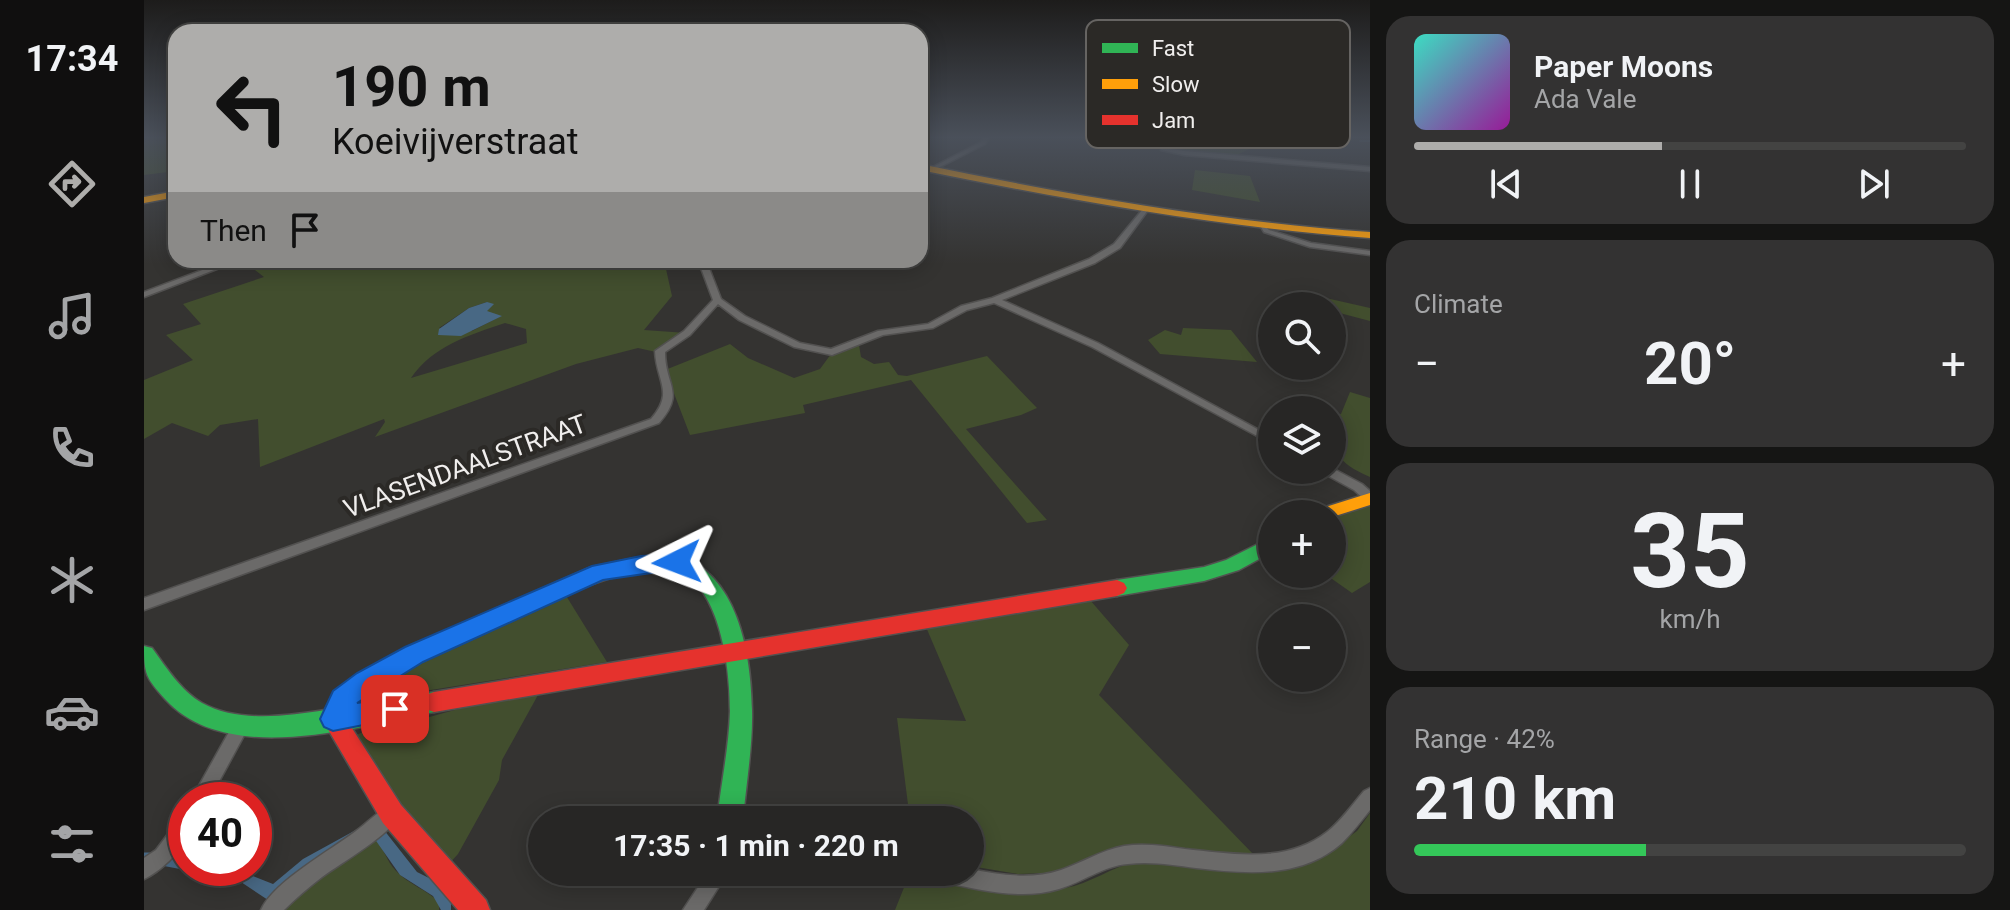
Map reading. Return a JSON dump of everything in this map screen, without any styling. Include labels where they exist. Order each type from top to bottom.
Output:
[{"type":"street","points":[[981,178],[1145,210],[1264,227],[1370,235]]},
{"type":"street","points":[[144,200],[168,196]]},
{"type":"street","points":[[705,268],[719,301],[783,340],[809,349],[832,352],[881,333],[930,326],[964,308],[995,300],[1092,261],[1117,246],[1145,210]]},
{"type":"street","points":[[1264,227],[1266,231],[1292,240],[1370,253]]},
{"type":"street","points":[[144,295],[215,268]]},
{"type":"street","points":[[995,300],[1095,345],[1258,433]]},
{"type":"street","name":"VLASENDAALSTRAAT","points":[[144,604],[655,421],[669,402],[670,392],[659,361],[660,351],[687,333],[719,301]]},
{"type":"street","points":[[1346,482],[1366,495]]},
{"type":"street","points":[[1346,504],[1366,495]]},
{"type":"street","points":[[144,655],[172,694],[197,713],[220,724],[240,728],[295,725],[1204,574],[1232,565],[1258,551]]},
{"type":"street","points":[[333,719],[342,699],[366,681],[414,655],[599,572],[641,564],[677,562],[701,575],[714,590],[723,605],[734,653],[741,711],[731,806]]},
{"type":"street","points":[[333,719],[392,814],[476,910]]},
{"type":"street","points":[[210,782],[240,728]]},
{"type":"street","points":[[984,878],[1030,885],[1058,880],[1119,856],[1135,854],[1213,863],[1265,863],[1306,855],[1332,840],[1370,797]]},
{"type":"street","points":[[271,910],[303,880],[369,835],[392,814]]},
{"type":"street","points":[[144,870],[168,848]]},
{"type":"street","points":[[690,909],[712,886]]},
{"type":"green space","points":[[1194,178],[1251,178],[1260,202],[1192,190]]},
{"type":"green space","points":[[252,268],[666,268],[672,296],[644,330],[687,333],[656,352],[638,348],[576,364],[375,437],[384,419],[260,467],[258,419],[220,425],[208,436],[172,423],[144,439],[144,380],[193,360],[166,335],[201,324],[183,304],[264,277]],"holes":[[[487,302],[486,312],[501,316],[472,331],[439,328],[469,308]],[[505,323],[526,329],[527,343],[411,378],[430,358],[465,337]]]},
{"type":"green space","points":[[1346,303],[1370,308],[1370,321],[1346,315]]},
{"type":"green space","points":[[1183,328],[1231,330],[1257,362],[1160,354],[1148,340],[1165,330],[1181,335]]},
{"type":"green space","points":[[730,344],[748,358],[794,378],[820,369],[831,354],[859,345],[861,357],[874,364],[889,362],[898,375],[907,376],[987,356],[1037,408],[966,429],[1047,520],[1027,523],[911,380],[803,405],[805,413],[690,435],[665,370]]},
{"type":"green space","points":[[1350,392],[1370,398],[1370,477],[1346,463],[1346,402]]},
{"type":"green space","points":[[1370,506],[1370,582],[1352,593],[1345,588],[1346,511]]},
{"type":"green space","points":[[565,594],[607,662],[355,702],[368,685]]},
{"type":"green space","points":[[1090,600],[1129,645],[1099,695],[1255,856],[1077,865],[1046,873],[1018,874],[984,868],[984,806],[908,806],[897,718],[966,721],[926,627]]},
{"type":"green space","points":[[538,695],[502,760],[499,780],[458,854],[447,866],[393,801],[354,736],[381,724],[415,721],[469,706]]},
{"type":"green space","points":[[1370,813],[1370,910],[895,910],[905,886],[975,886],[1046,891],[1074,886],[1136,862],[1271,872],[1316,861],[1357,831]]},
{"type":"green space","points":[[374,838],[396,871],[439,902],[439,910],[278,910],[302,887]]},
{"type":"water","points":[[487,302],[494,304],[487,311],[502,316],[461,336],[438,335],[439,329],[469,308]]},
{"type":"water","points":[[374,820],[300,869],[268,900],[247,886],[272,886],[303,859]]},
{"type":"water","points":[[384,830],[417,872],[439,883],[451,897],[451,910],[441,910],[433,896],[400,875],[374,838]]},
{"type":"waterway","points":[[144,855],[149,855]]},
{"type":"traffic: fast","points":[[1117,588],[1204,574],[1232,565],[1258,551]]},
{"type":"traffic: fast","points":[[333,719],[342,699],[366,681],[414,655],[599,572],[641,564],[677,562],[701,575],[723,605],[737,665],[741,711],[731,806]]},
{"type":"traffic: fast","points":[[144,655],[172,691],[193,710],[216,720],[244,725],[310,723],[434,702]]},
{"type":"traffic: slow","points":[[978,178],[1200,218],[1370,235]]},
{"type":"traffic: slow","points":[[144,200],[168,196]]},
{"type":"traffic: slow","points":[[1346,506],[1370,499]]},
{"type":"traffic: jam","points":[[434,702],[1117,588]]},
{"type":"traffic: jam","points":[[333,719],[392,814],[476,910]]},
{"type":"route","points":[[395,709],[333,719],[342,699],[366,681],[414,655],[599,572],[641,564],[677,562]]}]
